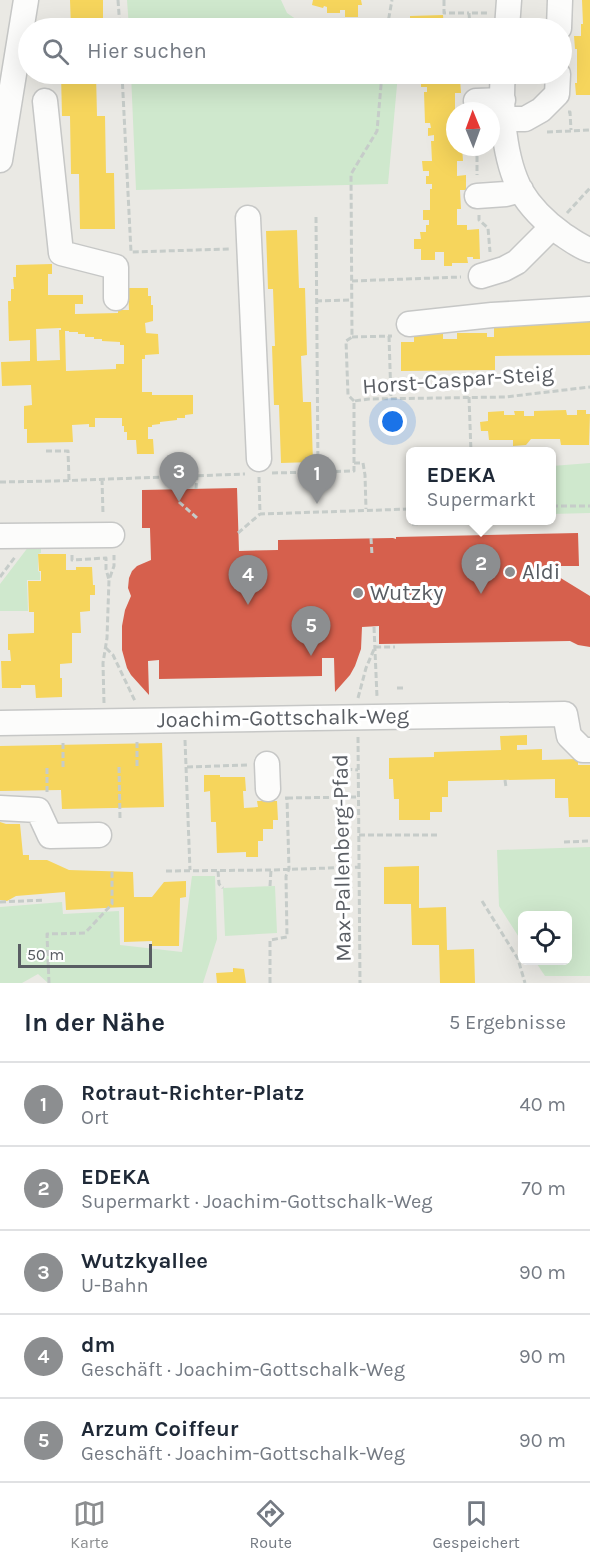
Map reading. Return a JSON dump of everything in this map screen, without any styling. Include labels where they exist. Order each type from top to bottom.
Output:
[{"type":"street","points":[[23,18],[26,0]]},
{"type":"street","points":[[559,18],[560,0]]},
{"type":"street","points":[[0,160],[18,49]]},
{"type":"street","points":[[503,84],[504,133],[510,160],[521,190],[536,211],[558,222],[583,248],[590,250]]},
{"type":"street","points":[[476,101],[525,119],[541,110],[557,94],[558,84]]},
{"type":"street","points":[[45,101],[61,253],[116,267],[116,298]]},
{"type":"street","points":[[477,196],[506,194],[521,190]]},
{"type":"street","points":[[248,218],[259,470]]},
{"type":"street","points":[[482,276],[517,262],[558,222]]},
{"type":"street","points":[[410,324],[492,315],[590,309]]},
{"type":"street","points":[[0,536],[112,535]]},
{"type":"street","name":"Joachim-Gottschalk-Weg","points":[[0,723],[565,714],[569,736],[583,750],[590,750]]},
{"type":"street","points":[[267,764],[278,794]]},
{"type":"street","points":[[0,808],[38,810],[50,836],[99,835]]},
{"type":"path","points":[[118,0],[119,18]]},
{"type":"path","points":[[389,18],[392,0]]},
{"type":"path","points":[[444,0],[444,13],[502,14]]},
{"type":"path","points":[[469,13],[469,18]]},
{"type":"path","points":[[123,84],[131,252],[249,249]]},
{"type":"path","points":[[352,337],[351,174],[377,131],[381,84]]},
{"type":"path","points":[[541,132],[590,130]]},
{"type":"path","points":[[558,222],[590,188]]},
{"type":"path","points":[[316,216],[318,472]]},
{"type":"path","points":[[352,281],[482,276]]},
{"type":"path","points":[[316,301],[352,300]]},
{"type":"path","points":[[354,401],[348,394],[346,341],[352,337],[389,336],[391,399]]},
{"type":"path","name":"Horst-Caspar-Steig","points":[[354,463],[354,401],[505,397],[590,387]]},
{"type":"path","points":[[469,398],[471,447]]},
{"type":"path","points":[[46,451],[68,451],[69,480]]},
{"type":"path","points":[[0,482],[197,476],[259,470],[354,471],[354,463],[363,463],[366,510]]},
{"type":"path","points":[[259,470],[260,514]]},
{"type":"path","points":[[196,489],[197,476]]},
{"type":"path","points":[[179,502],[197,518]]},
{"type":"path","points":[[556,506],[590,506]]},
{"type":"path","points":[[238,532],[260,514],[406,509]]},
{"type":"path","points":[[72,535],[72,560],[106,558],[110,580]]},
{"type":"path","points":[[371,538],[372,555]]},
{"type":"path","points":[[104,708],[103,663],[110,580],[114,561]]},
{"type":"path","points":[[374,627],[377,702]]},
{"type":"path","points":[[375,647],[395,647]]},
{"type":"path","points":[[357,702],[366,668],[375,647]]},
{"type":"path","points":[[106,648],[113,655],[137,707]]},
{"type":"path","points":[[397,688],[404,688]]},
{"type":"path","name":"Max-Pallenberg-Pfad","points":[[358,732],[360,983]]},
{"type":"path","points":[[185,736],[190,870]]},
{"type":"path","points":[[137,737],[137,767]]},
{"type":"path","points":[[63,738],[63,767]]},
{"type":"path","points":[[341,763],[344,769],[358,770]]},
{"type":"path","points":[[187,767],[267,764]]},
{"type":"path","points":[[119,767],[120,818]]},
{"type":"path","points":[[505,780],[506,787]]},
{"type":"path","points":[[270,983],[270,940],[287,937],[286,876],[289,869],[278,794],[358,797]]},
{"type":"path","points":[[359,835],[440,835]]},
{"type":"path","points":[[564,842],[590,841]]},
{"type":"path","points":[[166,871],[359,867]]},
{"type":"path","points":[[270,886],[271,870]]},
{"type":"path","points":[[49,983],[47,934],[85,933],[112,904],[112,871]]},
{"type":"path","points":[[219,871],[219,884],[223,888]]},
{"type":"path","points":[[0,902],[45,900]]},
{"type":"path","points":[[482,902],[518,959],[525,983]]},
{"type":"green space","points":[[127,0],[281,0],[287,13],[294,18],[128,18]]},
{"type":"green space","points":[[131,84],[397,84],[388,184],[136,190]]},
{"type":"green space","points":[[590,463],[590,513],[556,514],[556,466]]},
{"type":"green space","points":[[41,545],[41,553],[38,554],[40,580],[27,580],[28,611],[0,611],[0,584],[29,546]]},
{"type":"green space","points":[[590,847],[590,976],[545,976],[538,965],[572,965],[572,911],[518,911],[518,936],[499,906],[497,850]]},
{"type":"green space","points":[[192,876],[215,876],[217,939],[203,983],[48,983],[38,974],[22,983],[0,983],[0,907],[62,902],[63,914],[119,911],[120,945],[182,952]]},
{"type":"green space","points":[[275,886],[277,933],[225,936],[223,888]]},
{"type":"building: Wohnen","points":[[70,0],[103,0],[103,18],[71,18]]},
{"type":"building: Wohnen","points":[[313,0],[361,0],[362,5],[358,5],[358,17],[345,17],[345,10],[340,10],[340,13],[327,13],[327,7],[312,5]]},
{"type":"building: Wohnen","points":[[582,0],[590,0],[590,95],[576,95],[577,49],[575,49],[574,36],[581,36]]},
{"type":"building: Wohnen","points":[[443,15],[443,18],[410,18],[410,16]]},
{"type":"building: Wohnen","points":[[61,84],[96,84],[97,116],[105,116],[106,173],[114,173],[115,229],[80,229],[79,174],[71,174],[70,116],[62,116]]},
{"type":"building: Wohnen","points":[[421,84],[460,84],[461,93],[455,93],[455,102],[446,102],[446,156],[463,156],[463,161],[457,161],[457,176],[466,175],[466,190],[460,190],[461,209],[457,209],[457,225],[467,225],[467,230],[479,229],[480,259],[467,257],[468,263],[452,263],[452,266],[444,266],[444,252],[435,252],[435,260],[421,260],[421,249],[414,249],[414,239],[421,239],[420,232],[426,232],[426,225],[429,225],[429,220],[423,220],[423,210],[430,210],[430,189],[432,189],[432,184],[426,184],[429,171],[423,171],[422,161],[432,161],[431,141],[434,141],[434,135],[428,136],[430,123],[425,123],[424,92],[427,92],[427,87],[421,87]]},
{"type":"building: Wohnen","points":[[297,230],[299,288],[305,288],[307,355],[301,356],[303,402],[311,402],[313,462],[281,463],[279,405],[274,405],[273,289],[268,289],[266,231]]},
{"type":"building: Wohnen","points":[[52,264],[52,274],[48,274],[48,295],[83,295],[83,304],[75,304],[75,314],[118,313],[118,310],[129,310],[128,288],[148,288],[148,296],[151,296],[151,305],[153,305],[153,321],[145,323],[146,333],[158,334],[159,354],[145,355],[145,359],[142,359],[142,392],[152,392],[152,395],[193,395],[193,414],[148,427],[148,439],[153,439],[154,454],[137,454],[136,440],[127,440],[122,418],[95,418],[95,427],[89,427],[89,424],[72,425],[73,442],[27,443],[27,429],[24,429],[24,406],[32,405],[31,385],[2,386],[1,362],[30,361],[30,340],[9,341],[8,301],[11,301],[11,289],[14,289],[13,277],[16,277],[16,265]],"holes":[[[61,328],[59,330],[60,360],[37,361],[36,329]],[[65,331],[78,332],[78,334],[85,334],[85,337],[94,337],[102,341],[120,342],[120,345],[124,345],[124,364],[116,364],[116,369],[66,371]]]},
{"type":"building: Wohnen","points":[[543,319],[543,324],[556,324],[556,319],[587,319],[587,322],[590,322],[590,355],[495,356],[495,370],[401,371],[401,342],[414,342],[414,335],[443,334],[443,339],[457,339],[457,333],[487,333],[487,337],[494,337],[494,324]]},
{"type":"building: Wohnen","points":[[566,410],[567,415],[577,415],[577,410],[586,410],[586,414],[590,414],[589,445],[561,445],[560,439],[531,439],[526,445],[513,446],[513,440],[489,440],[488,431],[481,431],[480,422],[488,421],[488,412],[504,411],[504,415],[515,415],[514,411],[524,411],[524,416],[534,416],[534,411]]},
{"type":"building: Wohnen","points":[[38,554],[66,554],[66,570],[76,570],[76,567],[92,567],[95,595],[90,595],[90,611],[80,612],[81,633],[72,633],[72,663],[60,664],[62,697],[36,698],[35,685],[2,688],[1,661],[11,661],[8,634],[34,633],[34,612],[29,612],[28,581],[41,581]]},
{"type":"building: Wohnen","points":[[527,735],[527,745],[517,745],[517,750],[542,749],[542,760],[578,759],[578,765],[590,765],[590,817],[569,817],[568,798],[555,798],[555,779],[448,781],[448,797],[442,797],[442,812],[430,812],[430,820],[399,820],[399,799],[394,799],[393,779],[389,779],[389,758],[434,757],[434,752],[501,750],[500,736]]},
{"type":"building: Wohnen","points":[[162,743],[164,807],[62,809],[61,790],[0,791],[0,746]]},
{"type":"building: Wohnen","points":[[204,775],[245,777],[244,808],[258,807],[257,801],[277,801],[278,820],[273,820],[273,829],[263,829],[263,841],[258,841],[258,857],[246,857],[246,852],[217,853],[216,822],[211,822],[210,791],[204,792]]},
{"type":"building: Wohnen","points":[[0,822],[20,824],[23,855],[29,855],[29,860],[47,860],[69,870],[133,872],[134,897],[152,897],[164,882],[186,881],[186,897],[180,898],[179,946],[152,946],[152,941],[124,942],[124,907],[66,910],[65,892],[16,896],[7,901],[0,900]]},
{"type":"building: Wohnen","points":[[419,866],[419,908],[446,907],[447,950],[474,949],[475,983],[440,983],[439,945],[412,945],[411,904],[384,904],[384,867]]},
{"type":"building: Wohnen","points":[[233,968],[244,969],[246,983],[217,983],[216,973],[233,972]]},
{"type":"building: Handel","name":"Wutzky","points":[[237,488],[239,551],[278,550],[278,540],[578,533],[579,566],[559,566],[559,577],[590,596],[590,647],[570,641],[379,644],[379,626],[362,627],[361,649],[355,666],[335,692],[334,658],[322,658],[322,676],[159,679],[159,660],[148,661],[149,695],[131,675],[122,650],[122,626],[131,596],[128,588],[129,578],[137,566],[151,560],[150,528],[142,528],[142,490]]},
{"type":"place","name":"Wutzkyallee","points":[[179,502]]},
{"type":"place","name":"Rotraut-Richter-Platz","points":[[317,504]]},
{"type":"place","name":"Aldi","points":[[510,572]]},
{"type":"place","name":"Wutzky","points":[[358,593]]},
{"type":"place","name":"EDEKA","points":[[481,594]]},
{"type":"place","name":"dm","points":[[248,605]]},
{"type":"place","name":"Arzum Coiffeur","points":[[311,656]]}]
